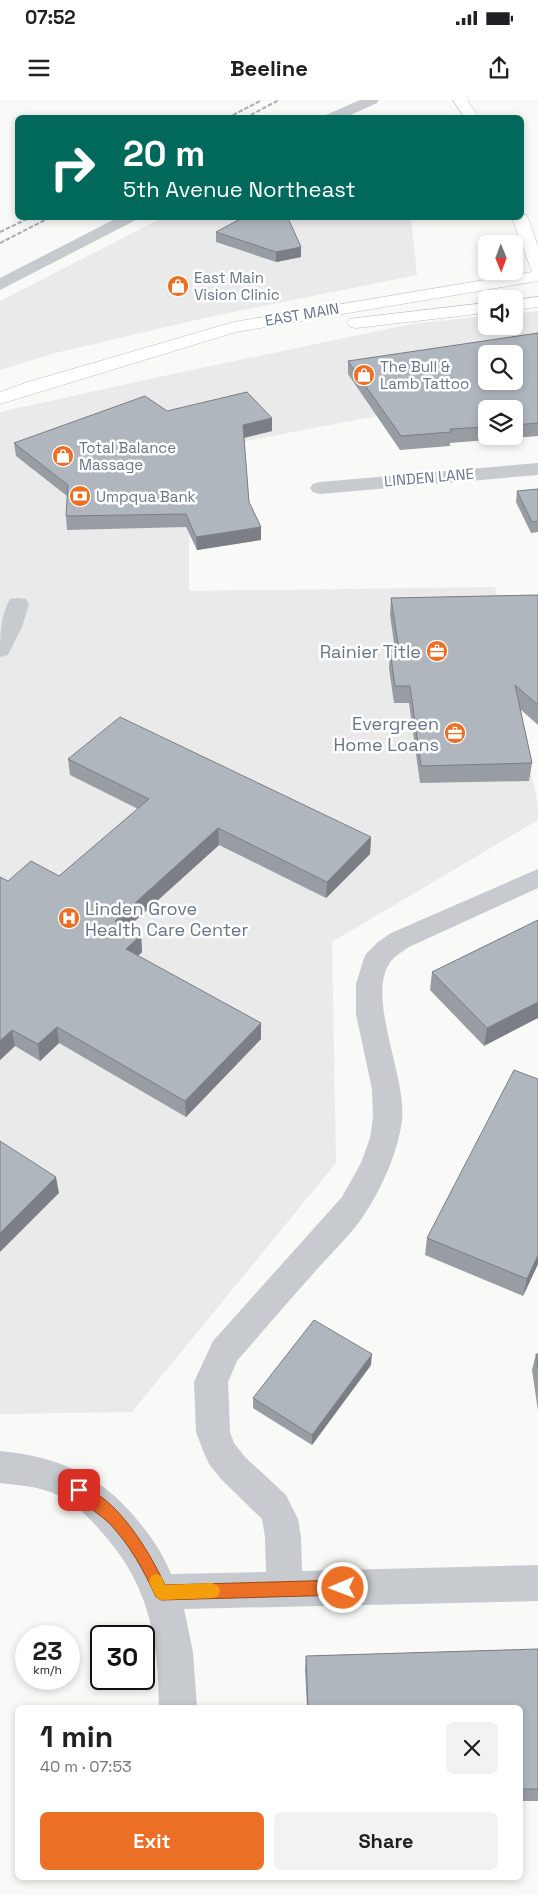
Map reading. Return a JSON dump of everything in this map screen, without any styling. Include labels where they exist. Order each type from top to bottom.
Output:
[{"type":"main road","points":[[460,100],[470,115]]},
{"type":"main road","points":[[521,220],[538,270]]},
{"type":"main road","name":"EAST MAIN","points":[[523,293],[532,288],[538,278]]},
{"type":"main road","name":"EAST MAIN","points":[[0,398],[70,375],[234,327],[275,318],[538,278]]},
{"type":"main road","name":"EAST MAIN","points":[[70,375],[307,329],[478,300]]},
{"type":"main road","points":[[523,304],[538,302]]},
{"type":"main road","name":"EAST MAIN","points":[[307,329],[420,314],[478,309]]},
{"type":"street","points":[[338,115],[372,100]]},
{"type":"street","points":[[0,285],[124,220]]},
{"type":"street","name":"LINDEN LANE","points":[[320,488],[538,469]]},
{"type":"street","points":[[0,650],[11,627],[18,604]]},
{"type":"street","points":[[284,1589],[283,1536],[280,1519],[274,1507],[233,1468],[221,1453],[212,1432],[211,1382],[225,1351],[353,1206],[375,1165],[385,1138],[388,1117],[386,1089],[370,1014],[370,984],[376,962],[387,949],[400,940],[538,878]]},
{"type":"street","points":[[0,1467],[41,1473],[67,1482],[91,1498],[116,1520],[147,1561],[161,1592],[172,1634],[178,1705]]},
{"type":"street","points":[[161,1592],[538,1584]]},
{"type":"shaded area","points":[[158,220],[411,220],[417,275],[218,315],[55,353],[0,370],[0,301]]},
{"type":"shaded area","points":[[538,311],[538,385],[523,388],[523,345],[478,345],[478,390],[512,390],[189,452],[189,591],[495,587],[538,806],[538,820],[332,942],[336,1163],[132,1412],[0,1414],[0,412],[411,324],[478,317],[478,335],[523,335],[523,313]]},
{"type":"building","points":[[238,220],[289,220],[301,247],[276,252],[216,232]]},
{"type":"building","points":[[538,333],[538,423],[523,424],[523,400],[478,400],[478,427],[450,429],[451,432],[401,436],[348,361]]},
{"type":"building","points":[[247,392],[272,418],[243,425],[249,502],[261,527],[196,537],[186,514],[66,516],[68,485],[14,443],[145,396],[167,411]]},
{"type":"building","points":[[538,489],[538,521],[532,522],[517,491]]},
{"type":"building","points":[[538,595],[538,705],[515,685],[532,763],[421,766],[410,686],[395,686],[390,650],[399,650],[391,598]]},
{"type":"building","name":"Linden Grove Health Care Center","points":[[120,717],[371,837],[327,882],[218,828],[115,921],[141,935],[126,949],[261,1023],[185,1101],[57,1027],[38,1044],[12,1030],[0,1041],[0,877],[8,881],[31,861],[59,876],[149,799],[68,759]]},
{"type":"building","points":[[538,920],[538,1002],[487,1028],[432,972]]},
{"type":"building","points":[[514,1070],[538,1079],[538,1255],[527,1279],[427,1238]]},
{"type":"building","points":[[0,1141],[56,1177],[0,1233]]},
{"type":"building","points":[[314,1320],[372,1354],[312,1435],[253,1398]]},
{"type":"building","points":[[538,1649],[538,1789],[523,1789],[523,1705],[308,1705],[306,1656]]},
{"type":"railway","points":[[233,115],[262,100]]},
{"type":"railway","points":[[251,115],[279,100]]},
{"type":"railway","points":[[0,232],[25,220]]},
{"type":"railway","points":[[0,243],[45,220]]},
{"type":"slow traffic","points":[[156,1582],[161,1592],[212,1591]]},
{"type":"place","name":"East Main Vision Clinic","points":[[178,286]]},
{"type":"place","name":"The Bull & Lamb Tattoo","points":[[364,375]]},
{"type":"place","name":"Total Balance Massage","points":[[63,456]]},
{"type":"place","name":"Umpqua Bank","points":[[80,496]]},
{"type":"place","name":"Rainier Title","points":[[437,651]]},
{"type":"place","name":"Evergreen Home Loans","points":[[455,733]]},
{"type":"place","name":"Linden Grove Health Care Center","points":[[69,918]]},
{"type":"route","points":[[79,1490],[116,1520],[147,1561],[161,1592],[343,1588]]}]
